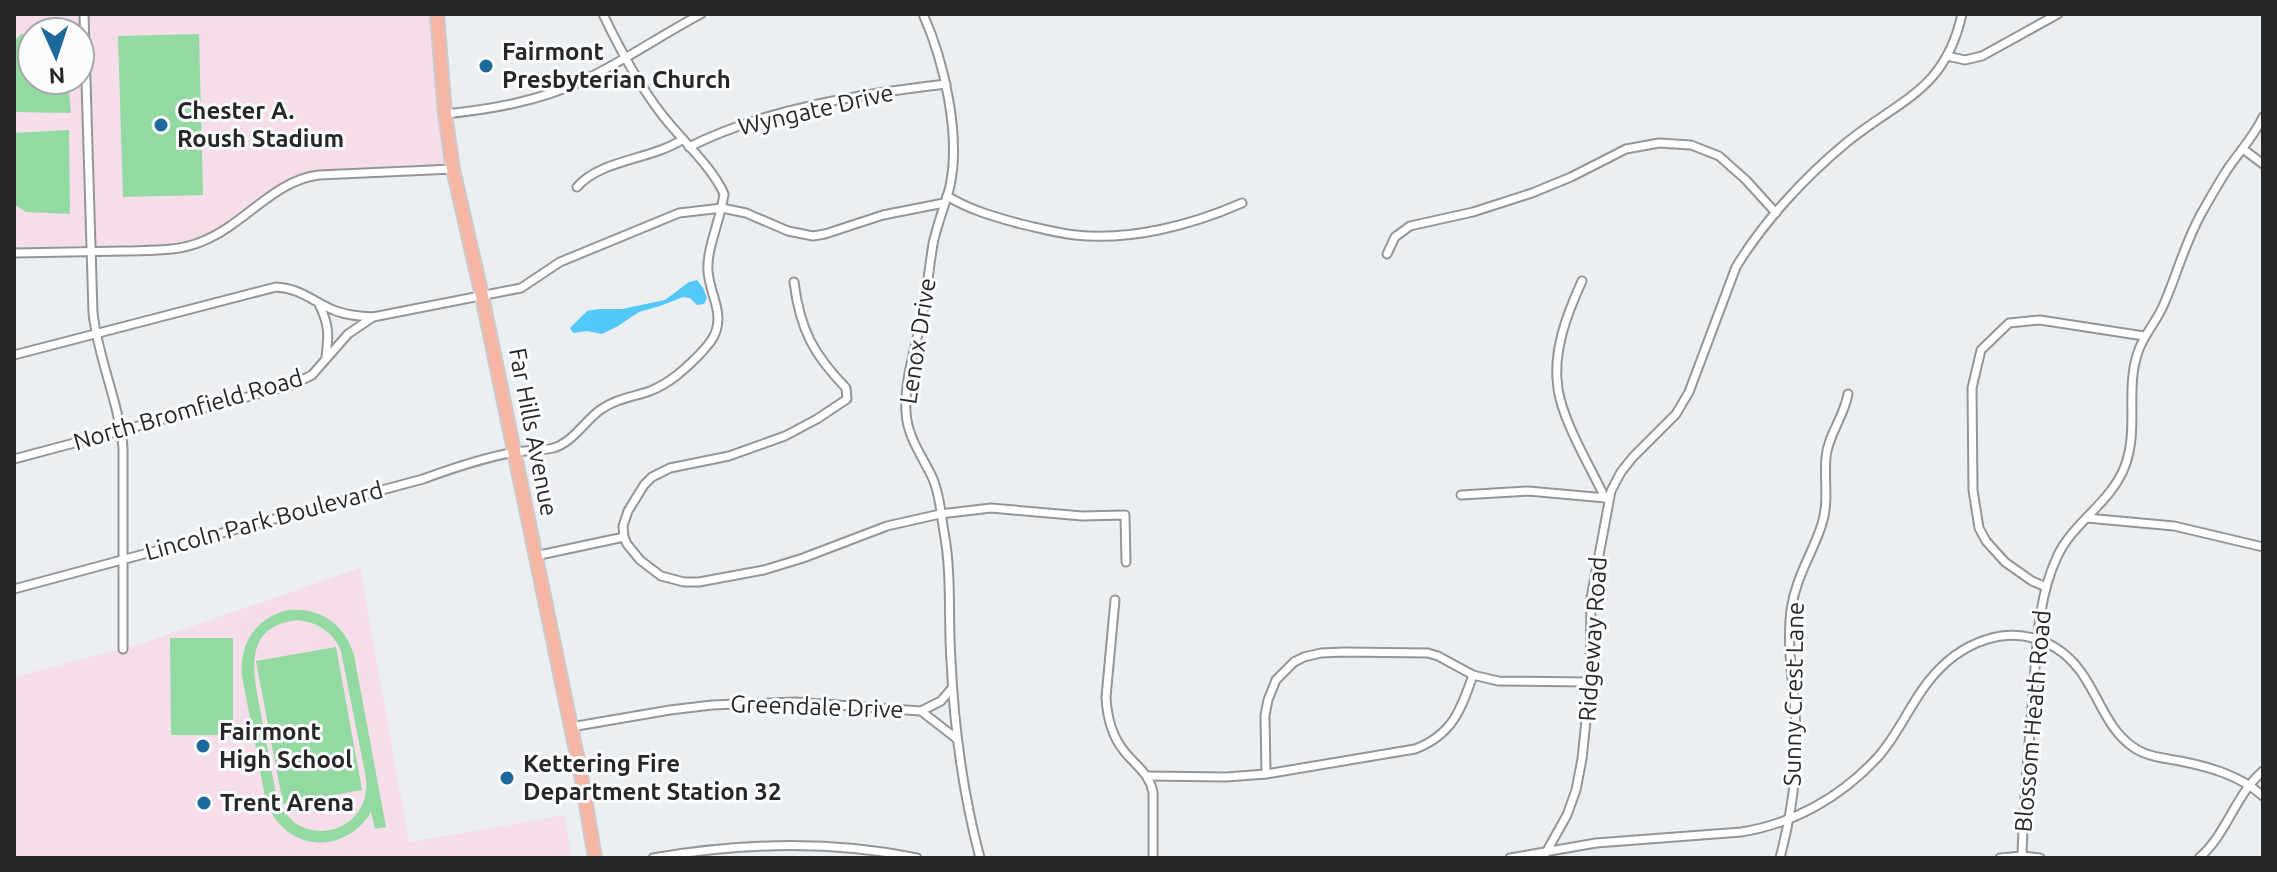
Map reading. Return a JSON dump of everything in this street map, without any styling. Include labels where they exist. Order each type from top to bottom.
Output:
[{"type":"main road","name":"Far Hills Avenue","points":[[437,14],[453,169],[571,727],[595,858]]},
{"type":"street","points":[[84,14],[93,313],[122,431],[123,649]]},
{"type":"street","points":[[603,14],[647,96],[723,190],[722,208],[746,213],[788,231],[813,236],[825,234],[946,200],[994,217],[1076,235],[1123,234],[1170,227],[1242,203]]},
{"type":"street","points":[[445,114],[532,100],[586,79],[701,14]]},
{"type":"street","name":"Lenox Drive","points":[[923,14],[946,84],[953,164],[932,247],[928,288],[907,386],[906,412],[911,437],[937,488],[947,557],[957,739],[980,858]]},
{"type":"street","name":"Ridgeway Road","points":[[1546,854],[1560,830],[1576,790],[1588,722],[1592,588],[1607,498],[1621,472],[1676,414],[1689,392],[1736,267],[1776,213],[1846,143],[1933,78],[1947,56],[1962,14]]},
{"type":"street","points":[[1947,56],[1965,60],[1982,56],[2058,14]]},
{"type":"street","name":"Wyngate Drive","points":[[689,147],[733,129],[821,104],[946,84]]},
{"type":"street","name":"Blossom Heath Road","points":[[2022,857],[2037,638],[2046,587],[2063,545],[2112,491],[2126,464],[2131,434],[2133,371],[2144,336],[2163,308],[2199,217],[2263,117]]},
{"type":"street","points":[[577,187],[591,174],[670,147],[683,139]]},
{"type":"street","points":[[1387,254],[1395,237],[1410,226],[1473,212],[1532,193],[1626,149],[1659,143],[1691,145],[1719,156],[1776,213]]},
{"type":"street","points":[[2243,149],[2263,164]]},
{"type":"street","points":[[14,253],[161,250],[194,245],[221,232],[288,185],[311,176],[453,169]]},
{"type":"street","name":"North Bromfield Road","points":[[14,459],[292,385],[312,375],[348,334],[373,317],[528,285],[560,262],[665,218],[696,209],[722,208]]},
{"type":"street","name":"Lincoln Park Boulevard","points":[[14,589],[423,479],[453,468],[514,452],[553,448],[562,444],[588,419],[611,403],[671,380],[710,342],[718,321],[709,281],[708,258],[722,208]]},
{"type":"street","points":[[1582,281],[1561,338],[1558,389],[1573,431],[1607,498]]},
{"type":"street","points":[[794,282],[805,332],[820,359],[846,388],[848,394],[844,402],[785,436],[729,456],[670,468],[652,477],[628,511],[623,526],[624,537],[640,560],[661,576],[699,582],[764,570],[887,526],[940,514],[991,508],[1082,516],[1125,515],[1126,562]]},
{"type":"street","points":[[14,355],[276,287],[297,290],[343,313],[373,317]]},
{"type":"street","points":[[318,302],[326,318],[329,336],[326,357]]},
{"type":"street","points":[[2046,587],[2005,562],[1979,528],[1973,490],[1972,388],[1981,350],[2009,323],[2040,320],[2144,336]]},
{"type":"street","name":"Sunny Crest Lane","points":[[1780,858],[1790,818],[1796,753],[1791,612],[1798,578],[1823,522],[1828,446],[1843,416],[1848,394]]},
{"type":"street","points":[[1461,495],[1528,491],[1607,498]]},
{"type":"street","points":[[2087,518],[2174,526],[2263,547]]},
{"type":"street","points":[[535,556],[624,537]]},
{"type":"street","points":[[1115,600],[1106,711],[1112,732],[1121,746],[1148,776],[1153,792],[1153,858]]},
{"type":"street","points":[[1510,858],[1637,839],[1741,832],[1790,818],[1839,793],[1875,760],[1895,735],[1926,685],[1949,660],[1989,638],[2020,635],[2037,638],[2055,647],[2075,664],[2113,727],[2131,746],[2152,756],[2219,771],[2249,785],[2263,796]]},
{"type":"street","points":[[1266,774],[1265,715],[1268,700],[1276,680],[1294,662],[1304,657],[1344,652],[1428,653],[1473,675],[1498,681],[1590,682]]},
{"type":"street","points":[[1148,776],[1266,774],[1415,749],[1442,734],[1458,715],[1473,675]]},
{"type":"street","name":"Greendale Drive","points":[[571,727],[670,710],[754,703],[841,704],[921,711],[941,701],[952,688]]},
{"type":"street","name":"Greendale Drive","points":[[921,711],[957,739]]},
{"type":"street","points":[[2199,858],[2216,840],[2249,785],[2263,771]]},
{"type":"street","points":[[653,858],[726,848],[771,846],[856,849],[917,858]]},
{"type":"street","points":[[2000,858],[2040,858]]},
{"type":"shaded area","points":[[14,14],[437,14],[453,169],[301,178],[194,245],[14,253]]},
{"type":"shaded area","name":"Fairmont High School","points":[[360,568],[409,842],[565,815],[572,858],[14,858],[14,677],[143,643]]},
{"type":"green space","name":"Chester A. Roush Stadium","points":[[199,34],[203,195],[123,197],[118,36]]},
{"type":"green space","points":[[16,39],[16,96],[69,96],[71,113],[14,112]]},
{"type":"green space","points":[[69,130],[70,214],[26,212],[14,204],[14,133]]},
{"type":"green space","points":[[300,610],[321,615],[338,626],[350,644],[386,827],[375,829],[371,812],[359,827],[344,837],[328,842],[312,842],[283,828],[272,814],[265,796],[242,664],[243,653],[252,634],[277,614]],"holes":[[[305,621],[329,633],[341,651],[366,778],[365,798],[357,814],[344,825],[329,830],[313,830],[298,824],[285,812],[276,794],[254,673],[258,644],[266,633],[278,625]]]},
{"type":"green space","points":[[170,638],[233,638],[233,735],[171,735]]},
{"type":"green space","points":[[336,647],[362,790],[283,804],[256,661]]},
{"type":"water","points":[[697,280],[707,298],[704,304],[697,305],[690,298],[683,297],[639,312],[602,334],[587,331],[573,333],[570,328],[587,311],[622,309],[665,300],[689,282]]},
{"type":"place","name":"Fairmont Presbyterian Church","points":[[486,66]]},
{"type":"place","name":"Chester A. Roush Stadium","points":[[161,125]]},
{"type":"place","name":"Fairmont High School","points":[[203,746]]},
{"type":"place","name":"Kettering Fire Department Station 32","points":[[507,778]]},
{"type":"place","name":"Trent Arena","points":[[204,803]]}]
